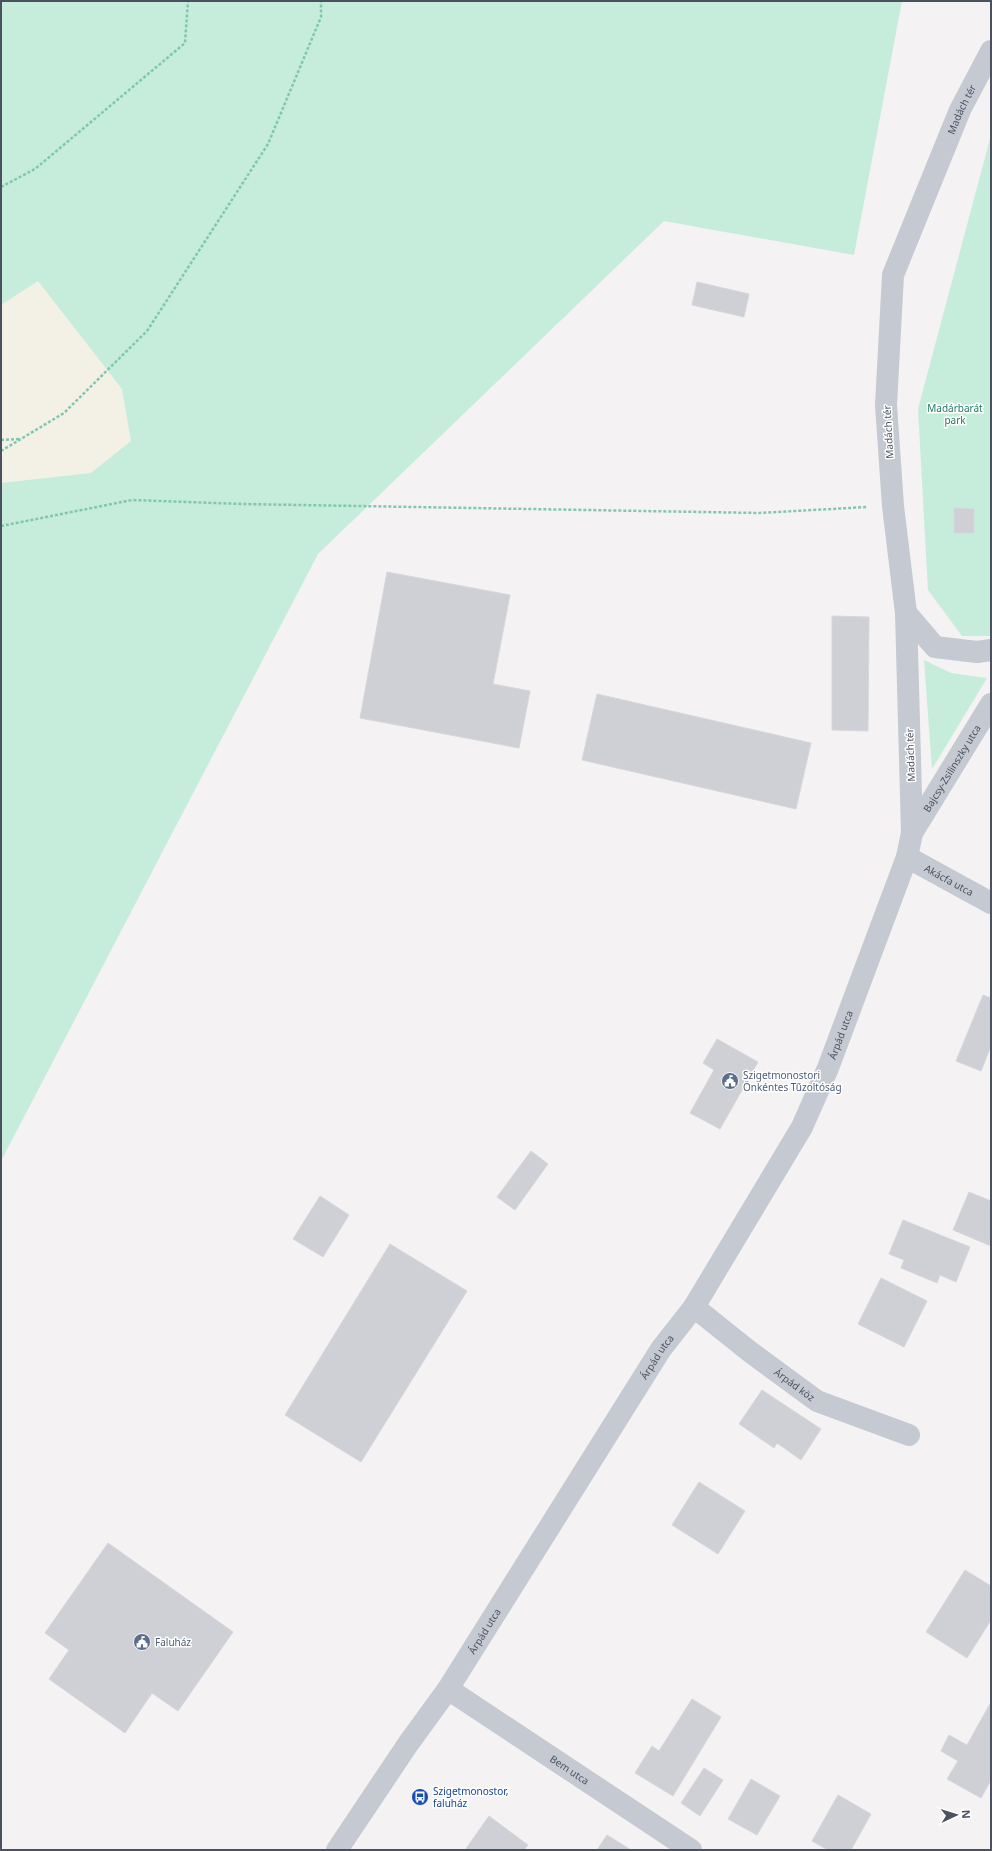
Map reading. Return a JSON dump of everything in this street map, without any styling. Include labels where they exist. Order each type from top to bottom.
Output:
[{"type":"street","name":"Madách tér","points":[[912,833],[906,613],[893,506],[886,405],[893,275],[960,110],[991,51]]},
{"type":"street","points":[[906,613],[935,647],[977,652],[991,650]]},
{"type":"street","name":"Bajcsy-Zsilinszky utca","points":[[912,833],[991,704]]},
{"type":"street","name":"Árpád utca","points":[[337,1850],[408,1744],[448,1689],[661,1349],[694,1307],[802,1127],[828,1068],[907,857],[912,833]]},
{"type":"street","name":"Akácfa utca","points":[[907,857],[991,903]]},
{"type":"street","name":"Árpád köz","points":[[694,1307],[749,1351],[817,1401],[909,1435]]},
{"type":"street","name":"Bem utca","points":[[448,1689],[691,1850]]},
{"type":"path","points":[[1,187],[35,169],[185,43],[188,1]]},
{"type":"path","points":[[1,451],[64,413],[147,331],[268,144],[321,17],[321,1]]},
{"type":"path","points":[[1,440],[21,439]]},
{"type":"path","points":[[1,526],[132,500],[250,504],[759,513],[893,506]]},
{"type":"green space","points":[[1,1],[902,1],[854,255],[664,221],[318,554],[1,1161]]},
{"type":"green space","name":"Madárbarát park","points":[[991,135],[991,636],[962,636],[928,590],[918,409]]},
{"type":"green space","points":[[924,660],[951,673],[987,678],[932,769]]},
{"type":"sand","points":[[38,281],[122,389],[131,441],[91,473],[1,483],[1,305]]},
{"type":"building","points":[[697,282],[749,294],[744,317],[692,305]]},
{"type":"building","points":[[954,508],[974,509],[974,533],[954,533]]},
{"type":"building","points":[[387,572],[510,595],[493,684],[530,691],[519,748],[360,718]]},
{"type":"building","points":[[832,616],[869,617],[868,731],[832,730]]},
{"type":"building","points":[[597,694],[811,743],[796,809],[582,760]]},
{"type":"building","points":[[983,995],[991,998],[991,1046],[981,1071],[956,1061]]},
{"type":"building","points":[[717,1039],[758,1062],[720,1129],[690,1113],[714,1070],[703,1063]]},
{"type":"building","points":[[531,1151],[548,1164],[515,1210],[497,1197]]},
{"type":"building","points":[[969,1192],[991,1201],[991,1246],[953,1230]]},
{"type":"building","points":[[320,1196],[349,1215],[323,1257],[293,1239]]},
{"type":"building","points":[[903,1220],[970,1247],[956,1282],[940,1275],[937,1283],[901,1268],[904,1260],[889,1254]]},
{"type":"building","points":[[390,1244],[467,1291],[361,1462],[285,1415]]},
{"type":"building","points":[[881,1278],[927,1301],[904,1347],[858,1324]]},
{"type":"building","points":[[762,1390],[821,1429],[801,1460],[777,1443],[774,1448],[739,1424]]},
{"type":"building","points":[[699,1482],[745,1511],[718,1554],[672,1525]]},
{"type":"building","name":"Faluház","points":[[108,1543],[233,1632],[178,1711],[152,1693],[125,1733],[49,1679],[69,1650],[45,1633]]},
{"type":"building","points":[[965,1570],[991,1586],[991,1620],[967,1658],[926,1632]]},
{"type":"building","points":[[692,1699],[721,1717],[673,1796],[635,1773],[652,1746],[659,1751]]},
{"type":"building","points":[[991,1702],[991,1780],[981,1798],[947,1779],[958,1761],[941,1751],[949,1735],[967,1745]]},
{"type":"building","points":[[704,1768],[723,1780],[700,1816],[681,1803]]},
{"type":"building","points":[[751,1779],[780,1796],[757,1835],[728,1819]]},
{"type":"building","points":[[838,1795],[871,1814],[851,1850],[828,1850],[812,1841]]},
{"type":"building","points":[[489,1816],[528,1845],[524,1850],[465,1850]]},
{"type":"building","points":[[607,1835],[631,1850],[597,1850]]},
{"type":"place","name":"Szigetmonostori Önkéntes Tűzoltóság","points":[[730,1081]]},
{"type":"place","name":"Faluház","points":[[142,1642]]},
{"type":"place","name":"Szigetmonostor, faluház","points":[[420,1797]]}]
